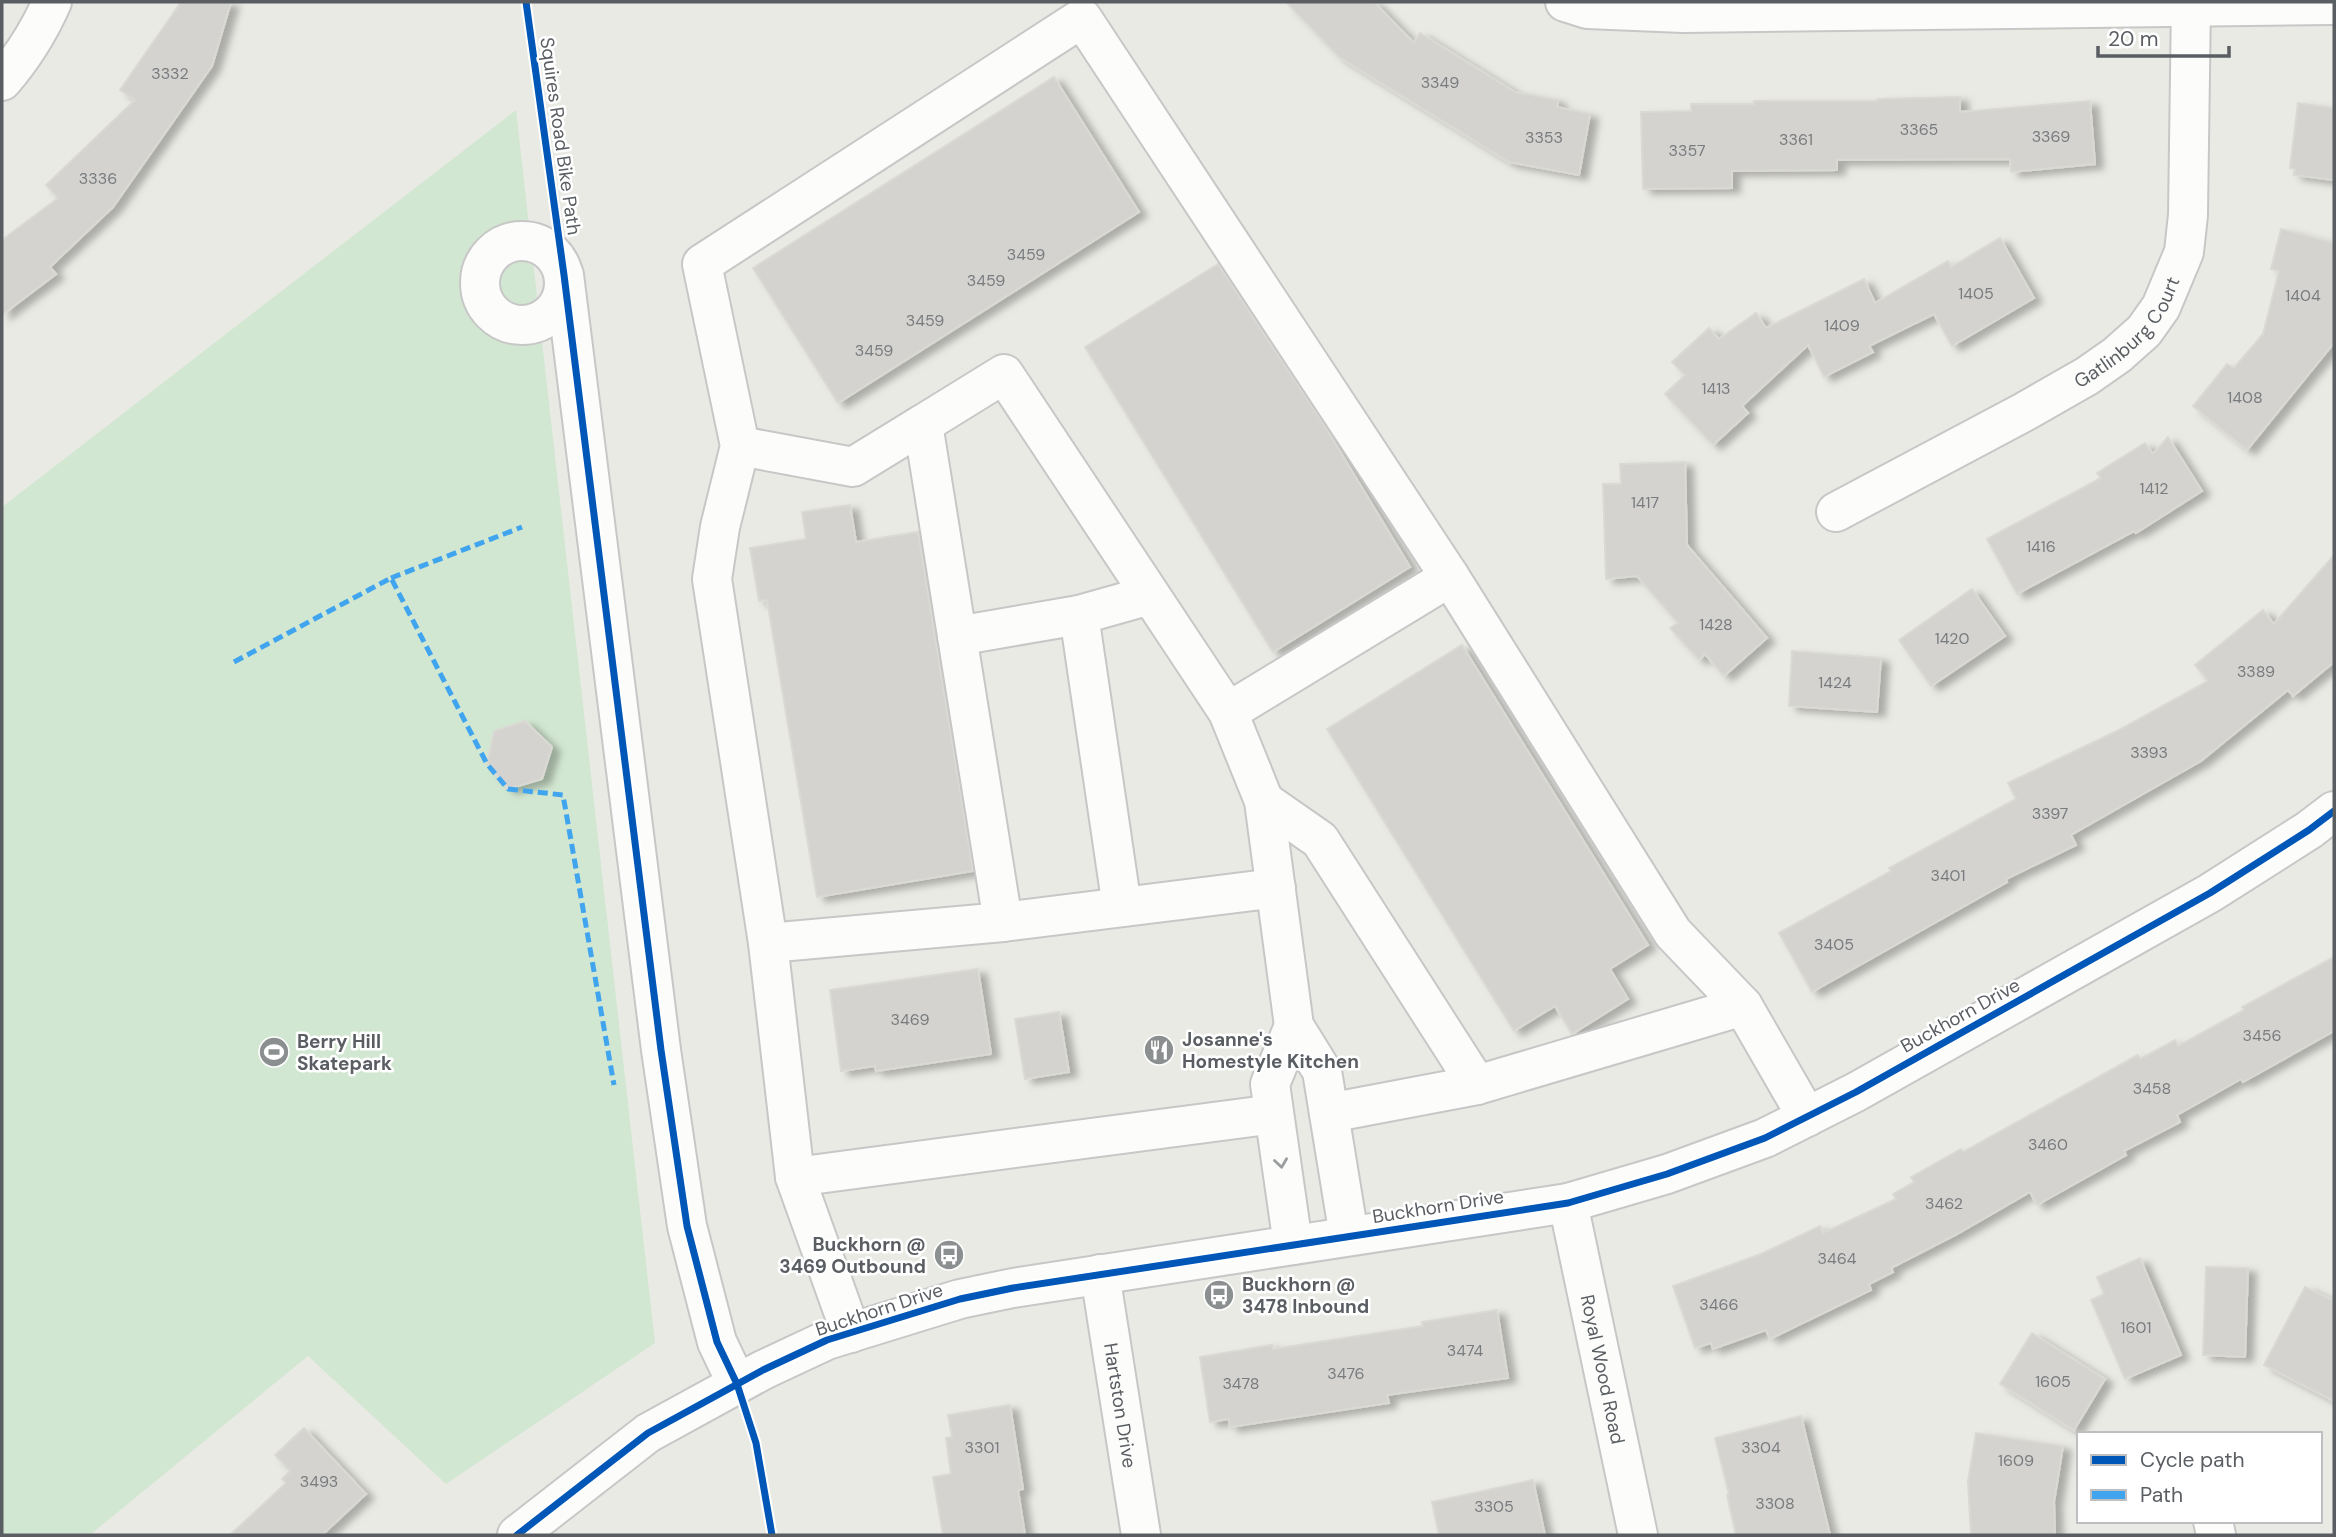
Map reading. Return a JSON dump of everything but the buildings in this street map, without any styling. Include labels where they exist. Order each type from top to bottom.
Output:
[{"type":"street","points":[[2,81],[42,24],[52,2]]},
{"type":"street","points":[[1565,2],[1587,9],[1683,13],[2191,4],[2334,5]]},
{"type":"street","name":"Gatlinburg Court","points":[[1836,512],[2087,376],[2117,355],[2144,331],[2161,307],[2184,252],[2188,215],[2191,4]]},
{"type":"street","points":[[851,1333],[795,1177],[768,943],[712,579],[720,527],[740,446],[702,264],[1082,18],[1450,577],[1673,933],[1743,1006],[1807,1117]]},
{"type":"street","points":[[565,275],[661,1050],[687,1226],[717,1342],[737,1384]]},
{"type":"street","points":[[740,446],[853,467],[1004,374],[1228,712],[1264,801],[1294,1026],[1322,1071],[1349,1236]]},
{"type":"street","points":[[923,424],[1003,922]]},
{"type":"street","points":[[1228,712],[1450,577]]},
{"type":"street","points":[[957,636],[1079,615],[1150,595]]},
{"type":"street","points":[[1079,615],[1122,907]]},
{"type":"street","points":[[1264,801],[1320,840],[1477,1085]]},
{"type":"street","name":"Buckhorn Drive","points":[[517,1535],[648,1433],[737,1384],[827,1340],[960,1299],[1013,1287],[1568,1203],[1667,1174],[1765,1138],[1856,1092],[2210,892],[2309,831],[2334,811]]},
{"type":"street","points":[[768,943],[1003,922],[1276,888]]},
{"type":"street","points":[[1329,1113],[1477,1085],[1743,1006]]},
{"type":"street","points":[[1293,1245],[1270,1084],[1294,1026]]},
{"type":"street","points":[[795,1177],[1274,1114]]},
{"type":"street","name":"Royal Wood Road","points":[[1568,1203],[1637,1535]]},
{"type":"street","name":"Hartston Drive","points":[[1100,1274],[1142,1535]]},
{"type":"green space","points":[[516,110],[655,1343],[446,1484],[308,1356],[90,1535],[2,1535],[2,507]]},
{"type":"marked path","points":[[391,578],[522,527]]},
{"type":"marked path","points":[[234,662],[391,578],[487,764],[508,789],[563,795],[614,1085]]},
{"type":"cycle path","name":"Squires Road Bike Path","points":[[526,2],[564,275],[661,1050],[687,1226],[717,1342],[737,1384],[756,1443],[772,1535]]},
{"type":"cycle path","points":[[517,1535],[648,1433],[763,1370],[827,1340],[960,1299],[1013,1288],[1568,1203],[1667,1174],[1765,1138],[1856,1092],[2210,893],[2334,811]]},
{"type":"place","name":"Josanne's Homestyle Kitchen","points":[[1159,1050]]},
{"type":"place","name":"Berry Hill Skatepark","points":[[274,1052]]},
{"type":"place","name":"Buckhorn @ 3469 Outbound","points":[[949,1255]]},
{"type":"place","name":"Buckhorn @ 3478 Inbound","points":[[1219,1295]]}]
